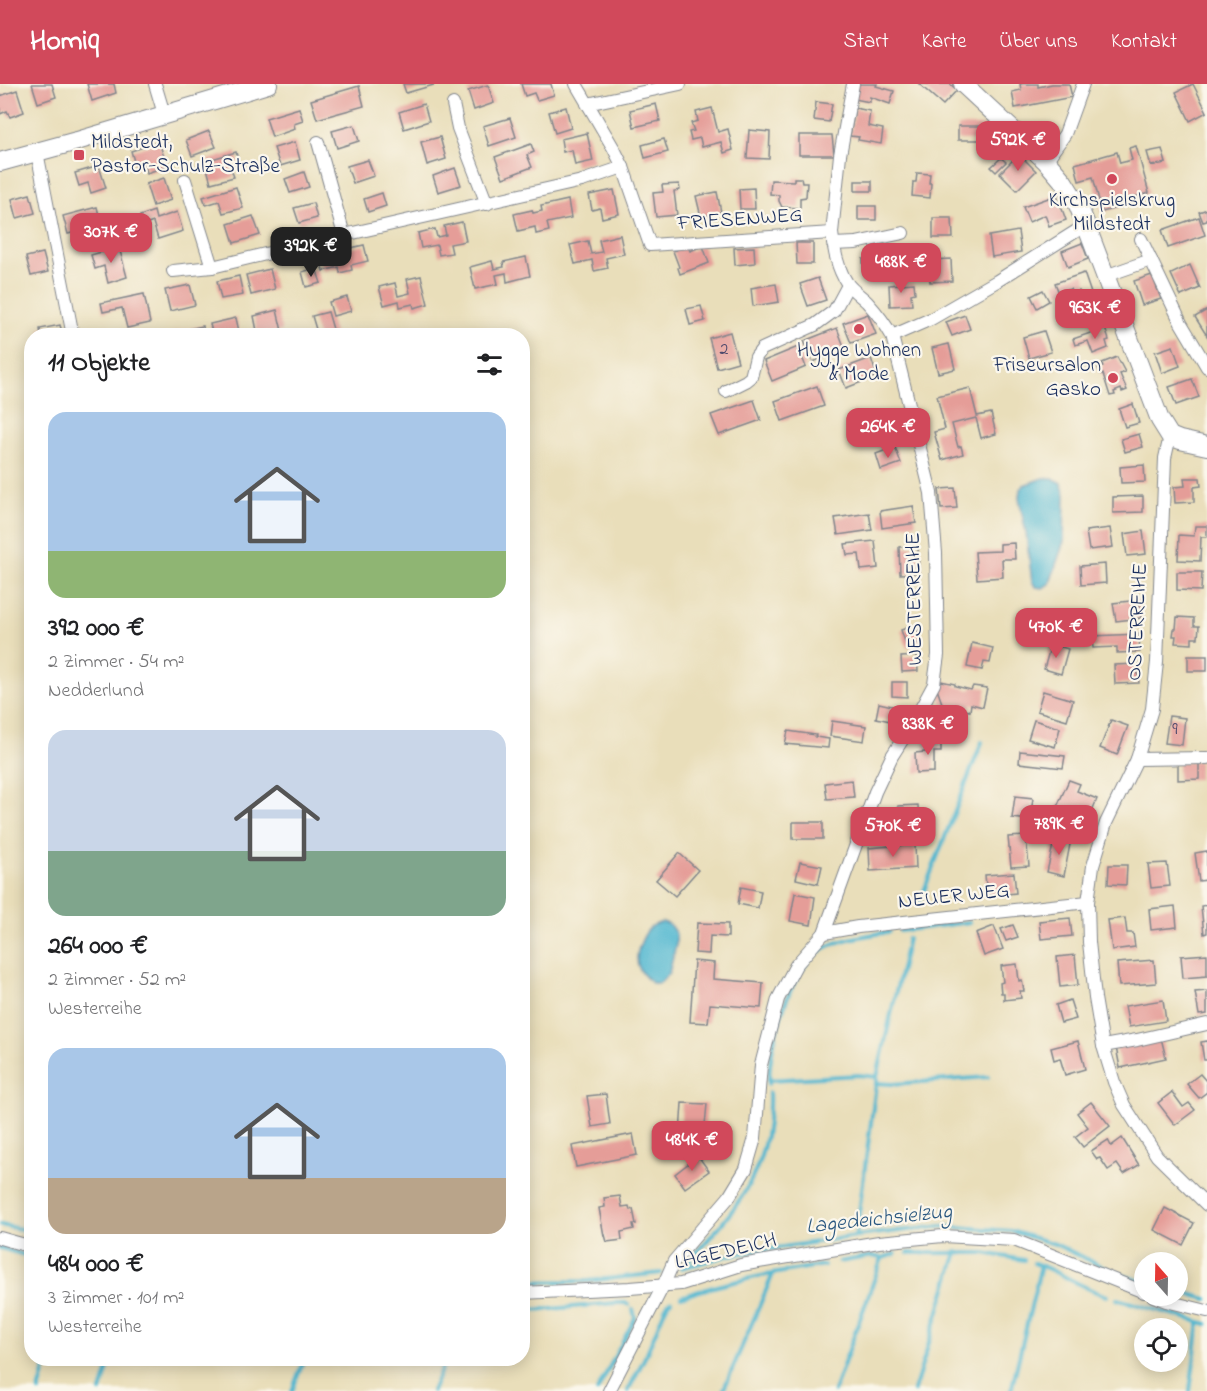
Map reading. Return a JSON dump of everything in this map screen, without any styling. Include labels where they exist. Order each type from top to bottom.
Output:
[{"type":"street","points":[[155,84],[164,114]]},
{"type":"street","points":[[0,162],[268,84]]},
{"type":"street","points":[[173,271],[212,267],[487,204],[582,182],[624,167],[576,84]]},
{"type":"street","points":[[587,104],[680,84]]},
{"type":"street","name":"WESTERREIHE","points":[[609,1391],[674,1261],[729,1197],[746,1169],[755,1138],[761,1065],[777,999],[796,965],[824,933],[875,792],[892,756],[934,684],[938,655],[936,553],[931,493],[892,336],[886,324],[848,285],[839,267],[833,238],[840,155],[854,84]]},
{"type":"street","points":[[963,84],[1046,160],[1063,181],[1078,205],[1160,420],[1170,436],[1207,446]]},
{"type":"street","points":[[1046,160],[1065,134],[1083,84]]},
{"type":"street","points":[[453,104],[458,128],[487,204]]},
{"type":"street","points":[[318,142],[344,235]]},
{"type":"street","points":[[37,152],[72,328]]},
{"type":"street","name":"FRIESENWEG","points":[[624,167],[650,245],[833,238],[856,243],[903,233]]},
{"type":"street","points":[[185,180],[212,267]]},
{"type":"street","points":[[892,336],[931,319],[959,303],[1086,225]]},
{"type":"street","points":[[1141,238],[1180,322],[1207,367]]},
{"type":"street","points":[[1105,276],[1151,260]]},
{"type":"street","points":[[726,391],[751,377],[756,357],[762,349],[815,325],[834,311],[848,285]]},
{"type":"street","name":"OSTERREIHE","points":[[1170,436],[1165,458],[1157,662],[1152,709],[1137,759],[1106,824],[1093,866],[1088,902],[1089,942],[1103,1046],[1114,1082],[1130,1117],[1157,1156],[1207,1205]]},
{"type":"street","points":[[1137,759],[1207,758]]},
{"type":"street","name":"NEUER WEG","points":[[824,933],[858,927],[1088,902]]},
{"type":"street","points":[[1103,1046],[1207,1024]]},
{"type":"street","name":"LAGEDEICH","points":[[530,1293],[681,1284],[741,1264],[879,1242],[943,1236],[1014,1240],[1134,1289]]},
{"type":"street","points":[[0,1238],[24,1245]]},
{"type":"street","points":[[1186,1306],[1207,1311]]},
{"type":"water","points":[[1043,478],[1053,478],[1061,483],[1065,494],[1064,541],[1050,583],[1043,588],[1036,587],[1032,582],[1019,498],[1020,489],[1024,485]]},
{"type":"water","points":[[663,922],[670,925],[676,934],[676,945],[669,973],[660,983],[652,983],[639,969],[638,953],[648,930]]},
{"type":"building","points":[[32,84],[52,84],[56,97],[38,103]]},
{"type":"building","points":[[87,84],[114,84],[116,93],[92,101]]},
{"type":"building","points":[[403,84],[434,84],[434,85],[406,93]]},
{"type":"building","points":[[521,84],[551,84],[554,95],[537,100],[534,93],[525,96]]},
{"type":"building","points":[[856,84],[877,84],[876,86],[894,91],[890,104],[870,97],[870,102],[854,99]]},
{"type":"building","points":[[919,84],[950,84],[957,90],[943,105]]},
{"type":"building","points":[[1020,84],[1038,84],[1038,87],[1069,84],[1072,97],[1015,108],[1012,92],[1021,90]]},
{"type":"building","points":[[1193,84],[1207,112],[1190,121],[1176,92]]},
{"type":"building","points":[[488,85],[494,103],[474,110],[468,91]]},
{"type":"building","points":[[359,86],[364,106],[317,119],[311,100]]},
{"type":"building","points":[[17,90],[24,112],[10,117],[7,111],[0,114],[0,96]]},
{"type":"building","points":[[816,102],[832,104],[829,122],[814,120]]},
{"type":"building","points":[[424,104],[429,121],[404,129],[399,112]]},
{"type":"building","points":[[656,104],[660,121],[634,127],[630,110]]},
{"type":"building","points":[[566,107],[571,128],[555,133],[549,112]]},
{"type":"building","points":[[299,108],[303,121],[294,124],[295,129],[272,137],[266,118]]},
{"type":"building","points":[[712,108],[718,132],[728,129],[733,150],[724,153],[721,142],[702,147],[700,138],[691,140],[689,132],[694,131],[691,123],[698,121],[696,112]]},
{"type":"building","points":[[855,108],[870,111],[868,126],[883,129],[881,144],[858,140],[859,137],[850,136]]},
{"type":"building","points":[[510,118],[516,137],[489,146],[483,126]]},
{"type":"building","points":[[354,125],[359,141],[337,148],[332,131]]},
{"type":"building","points":[[958,126],[984,126],[984,140],[958,140]]},
{"type":"building","points":[[749,130],[770,132],[769,159],[747,158]]},
{"type":"building","points":[[209,131],[216,147],[192,156],[186,140]]},
{"type":"building","points":[[587,133],[593,161],[575,165],[572,150],[563,152],[561,139]]},
{"type":"building","points":[[799,135],[832,135],[834,155],[799,155]]},
{"type":"building","points":[[440,137],[446,159],[427,165],[421,142]]},
{"type":"building","points":[[664,139],[668,152],[645,158],[642,145]]},
{"type":"building","points":[[159,142],[167,166],[147,173],[145,165],[136,168],[131,151]]},
{"type":"building","points":[[295,142],[300,160],[280,166],[274,148]]},
{"type":"building","points":[[531,144],[534,152],[527,155],[532,167],[503,178],[495,157]]},
{"type":"building","points":[[1136,146],[1149,193],[1122,200],[1124,206],[1102,212],[1093,177],[1079,181],[1075,164],[1117,152],[1120,163],[1132,160],[1129,148]]},
{"type":"building","points":[[1162,149],[1166,163],[1151,166],[1147,152]]},
{"type":"building","points":[[236,152],[239,164],[230,166],[234,177],[211,183],[205,161]]},
{"type":"building","points":[[1019,154],[1036,171],[1017,190],[1000,173]]},
{"type":"building","points":[[1001,158],[1006,162],[996,172],[991,167]]},
{"type":"building","points":[[368,160],[374,176],[353,183],[347,166]]},
{"type":"building","points":[[99,166],[106,188],[91,193],[88,183],[79,186],[75,173]]},
{"type":"building","points":[[455,168],[461,185],[438,192],[433,176]]},
{"type":"building","points":[[304,172],[309,187],[290,193],[285,179]]},
{"type":"building","points":[[917,173],[930,174],[930,198],[912,196],[913,182],[916,182]]},
{"type":"building","points":[[164,178],[171,200],[153,206],[146,184]]},
{"type":"building","points":[[794,178],[801,178],[802,183],[807,183],[806,197],[800,198],[800,208],[782,207],[779,195],[770,194],[771,180],[794,181]]},
{"type":"building","points":[[855,181],[872,181],[872,191],[855,191]]},
{"type":"building","points":[[679,184],[680,190],[674,191],[677,215],[656,217],[653,193],[663,192],[662,185]]},
{"type":"building","points":[[236,187],[243,208],[223,213],[219,201],[206,205],[203,197]]},
{"type":"building","points":[[754,188],[755,209],[740,209],[739,189]]},
{"type":"building","points":[[614,190],[619,214],[602,218],[600,208],[592,210],[589,195]]},
{"type":"building","points":[[717,192],[721,212],[701,217],[696,196]]},
{"type":"building","points":[[382,193],[386,206],[368,212],[364,199]]},
{"type":"building","points":[[30,194],[35,213],[17,218],[12,199]]},
{"type":"building","points":[[1057,195],[1066,220],[1049,226],[1045,215],[1029,222],[1023,207]]},
{"type":"building","points":[[568,200],[571,218],[547,223],[549,231],[536,234],[535,227],[518,231],[514,214],[532,210],[533,213],[542,211],[541,206]]},
{"type":"building","points":[[313,203],[317,218],[299,223],[294,208]]},
{"type":"building","points":[[858,206],[876,206],[876,220],[858,220]]},
{"type":"building","points":[[97,207],[106,244],[88,248],[83,230],[68,234],[63,216]]},
{"type":"building","points":[[1207,209],[1207,221],[1203,222],[1199,212]]},
{"type":"building","points":[[154,211],[156,219],[177,212],[183,231],[158,239],[153,222],[143,226],[140,216]]},
{"type":"building","points":[[253,216],[260,235],[234,243],[228,224]]},
{"type":"building","points":[[1199,217],[1205,235],[1168,248],[1162,230]]},
{"type":"building","points":[[933,218],[952,218],[953,238],[933,238]]},
{"type":"building","points":[[462,222],[466,241],[450,244],[452,253],[439,255],[437,245],[421,248],[418,233],[435,229],[437,237],[446,235],[444,226]]},
{"type":"building","points":[[1018,231],[1021,252],[992,257],[989,236]]},
{"type":"building","points":[[620,235],[624,254],[606,258],[608,268],[594,271],[592,260],[575,264],[570,245],[588,241],[591,254],[602,252],[599,240]]},
{"type":"building","points":[[796,243],[813,243],[813,264],[797,264]]},
{"type":"building","points":[[1082,243],[1088,259],[1068,267],[1062,251]]},
{"type":"building","points":[[364,245],[368,261],[351,265],[352,270],[340,273],[339,267],[323,271],[319,254],[335,250],[338,261],[348,258],[346,249]]},
{"type":"building","points":[[688,246],[690,251],[703,246],[709,263],[680,274],[673,251]]},
{"type":"building","points":[[119,247],[127,277],[108,283],[104,266],[95,269],[91,255]]},
{"type":"building","points":[[754,247],[755,263],[735,265],[734,248]]},
{"type":"building","points":[[43,253],[48,272],[31,276],[26,257]]},
{"type":"building","points":[[526,257],[530,276],[507,282],[506,273],[496,275],[498,284],[475,289],[470,267],[492,261],[494,269],[504,267],[503,262]]},
{"type":"building","points":[[883,258],[884,274],[864,275],[863,259]]},
{"type":"building","points":[[951,259],[952,281],[930,282],[929,260]]},
{"type":"building","points":[[1190,265],[1200,288],[1181,296],[1171,274]]},
{"type":"building","points":[[316,268],[321,283],[306,287],[302,272]]},
{"type":"building","points":[[270,269],[275,289],[251,295],[246,275]]},
{"type":"building","points":[[1084,273],[1094,302],[1085,305],[1079,291],[1072,294],[1070,289],[1059,293],[1055,283]]},
{"type":"building","points":[[1152,275],[1161,299],[1142,305],[1134,281]]},
{"type":"building","points":[[239,276],[243,295],[221,299],[217,281]]},
{"type":"building","points":[[421,276],[428,304],[414,308],[413,304],[400,307],[399,301],[384,305],[379,287],[395,283],[398,296],[410,293],[407,279]]},
{"type":"building","points":[[818,278],[826,300],[808,306],[800,284]]},
{"type":"building","points":[[914,283],[915,293],[911,294],[912,305],[890,306],[889,285]]},
{"type":"building","points":[[776,284],[779,302],[753,306],[751,288]]},
{"type":"building","points":[[190,285],[195,305],[170,311],[165,290]]},
{"type":"building","points":[[1043,290],[1049,301],[1037,308],[1031,296]]},
{"type":"building","points":[[144,294],[150,323],[127,328],[122,308],[103,312],[101,303]]},
{"type":"building","points":[[347,297],[351,311],[333,316],[329,302]]},
{"type":"building","points":[[701,306],[705,321],[690,325],[686,309]]},
{"type":"building","points":[[277,310],[281,328],[256,328],[254,316]]},
{"type":"building","points":[[1207,310],[1207,336],[1195,317]]},
{"type":"building","points":[[328,312],[333,328],[316,328],[312,316]]},
{"type":"building","name":"Hygge Wohnen & Mode","points":[[868,314],[876,334],[851,343],[843,323]]},
{"type":"building","points":[[965,315],[970,329],[952,336],[946,322]]},
{"type":"building","points":[[236,318],[238,328],[211,328],[210,324]]},
{"type":"building","points":[[60,325],[61,328],[45,328]]},
{"type":"building","points":[[837,328],[845,349],[813,362],[804,341]]},
{"type":"building","points":[[1105,328],[1109,340],[1106,341],[1108,348],[1093,354],[1088,341],[1075,345],[1073,339]]},
{"type":"building","points":[[1044,331],[1051,352],[1029,358],[1023,337]]},
{"type":"building","points":[[730,332],[738,362],[717,368],[709,338]]},
{"type":"building","points":[[949,344],[955,369],[938,373],[932,348]]},
{"type":"building","points":[[1173,346],[1180,366],[1162,373],[1155,352]]},
{"type":"building","points":[[798,347],[806,367],[772,381],[764,361]]},
{"type":"building","name":"Friseursalon Gasko","points":[[1117,357],[1125,372],[1120,374],[1127,390],[1122,392],[1121,389],[1114,392],[1115,395],[1110,396],[1103,374],[1098,368],[1103,367],[1102,363]]},
{"type":"building","points":[[871,358],[877,376],[846,388],[839,370]]},
{"type":"building","points":[[1192,379],[1199,397],[1176,405],[1169,387]]},
{"type":"building","points":[[817,386],[824,406],[782,421],[775,401]]},
{"type":"building","points":[[970,388],[977,416],[991,413],[996,434],[981,438],[976,418],[952,424],[958,447],[961,446],[963,454],[942,460],[934,432],[945,429],[937,396]]},
{"type":"building","points":[[754,400],[761,420],[719,435],[711,415]]},
{"type":"building","points":[[1133,404],[1139,423],[1125,427],[1119,409]]},
{"type":"building","points":[[886,413],[892,427],[876,433],[870,420]]},
{"type":"building","points":[[1139,434],[1143,447],[1125,452],[1121,439]]},
{"type":"building","points":[[895,447],[901,463],[881,470],[876,454]]},
{"type":"building","points":[[1144,465],[1145,482],[1121,483],[1120,467]]},
{"type":"building","points":[[1184,478],[1200,478],[1201,486],[1194,487],[1194,502],[1175,503],[1174,487],[1185,486]]},
{"type":"building","points":[[955,488],[957,508],[941,509],[939,489]]},
{"type":"building","points":[[1143,496],[1143,512],[1113,513],[1113,497]]},
{"type":"building","points":[[913,506],[916,523],[882,528],[880,511]]},
{"type":"building","points":[[869,513],[872,530],[838,535],[835,518]]},
{"type":"building","points":[[1195,526],[1207,526],[1207,537],[1201,537],[1200,561],[1178,560],[1179,535],[1194,536]]},
{"type":"building","points":[[1110,528],[1113,547],[1089,550],[1086,531]]},
{"type":"building","points":[[1143,531],[1146,554],[1127,556],[1124,534]]},
{"type":"building","points":[[875,541],[878,568],[861,570],[859,554],[847,555],[845,544]]},
{"type":"building","points":[[1014,543],[1015,559],[1002,559],[1003,577],[977,579],[975,552],[1000,551],[1000,544]]},
{"type":"building","points":[[918,546],[919,573],[900,574],[899,547]]},
{"type":"building","points":[[1105,564],[1106,583],[1081,585],[1080,566]]},
{"type":"building","points":[[1177,572],[1202,572],[1201,591],[1177,590]]},
{"type":"building","points":[[1139,600],[1141,618],[1116,621],[1113,603]]},
{"type":"building","points":[[1177,617],[1194,618],[1194,626],[1199,626],[1198,638],[1192,638],[1192,644],[1175,643],[1176,636],[1173,636]]},
{"type":"building","points":[[916,625],[921,642],[907,647],[901,630]]},
{"type":"building","points":[[1139,634],[1140,652],[1117,653],[1117,647],[1093,648],[1092,636]]},
{"type":"building","points":[[972,643],[993,648],[990,663],[984,662],[982,670],[967,667]]},
{"type":"building","points":[[1051,644],[1068,649],[1061,674],[1044,669]]},
{"type":"building","points":[[917,656],[918,671],[902,672],[901,657]]},
{"type":"building","points":[[1188,656],[1207,656],[1207,671],[1188,671]]},
{"type":"building","points":[[1137,664],[1139,683],[1115,684],[1114,665]]},
{"type":"building","points":[[941,681],[971,690],[973,686],[987,688],[983,707],[971,704],[970,711],[943,706],[937,689]]},
{"type":"building","points":[[892,682],[907,682],[907,697],[892,696]]},
{"type":"building","points":[[1043,691],[1073,700],[1067,720],[1037,711]]},
{"type":"building","points":[[879,703],[897,707],[895,722],[876,718]]},
{"type":"building","points":[[1169,716],[1185,718],[1182,745],[1165,743]]},
{"type":"building","points":[[1034,720],[1060,728],[1055,747],[1028,739]]},
{"type":"building","points":[[1111,720],[1128,726],[1117,755],[1100,748]]},
{"type":"building","points":[[832,721],[866,726],[864,741],[830,736]]},
{"type":"building","points":[[788,731],[829,739],[828,748],[785,744]]},
{"type":"building","points":[[925,739],[941,739],[941,752],[934,752],[934,772],[916,773],[915,753],[925,752]]},
{"type":"building","points":[[1020,751],[1065,756],[1063,768],[1019,763]]},
{"type":"building","points":[[1199,761],[1199,779],[1178,780],[1178,762]]},
{"type":"building","points":[[852,780],[854,797],[827,799],[825,783]]},
{"type":"building","points":[[1069,780],[1080,784],[1077,791],[1097,799],[1087,823],[1074,818],[1076,812],[1071,810],[1069,815],[1056,809]]},
{"type":"building","points":[[1015,796],[1033,798],[1030,820],[1012,818]]},
{"type":"building","points":[[918,805],[919,828],[899,829],[898,806]]},
{"type":"building","points":[[793,822],[823,822],[823,839],[793,839]]},
{"type":"building","points":[[1026,836],[1029,866],[1011,867],[1008,837]]},
{"type":"building","points":[[1055,836],[1071,839],[1064,876],[1047,872]]},
{"type":"building","points":[[915,844],[916,868],[870,871],[869,848]]},
{"type":"building","points":[[1207,851],[1207,880],[1199,881],[1195,853]]},
{"type":"building","points":[[679,853],[698,870],[675,896],[656,880]]},
{"type":"building","points":[[800,862],[822,866],[818,884],[796,879]]},
{"type":"building","points":[[1167,863],[1170,886],[1151,888],[1148,864]]},
{"type":"building","points":[[1109,865],[1127,865],[1126,885],[1108,884]]},
{"type":"building","points":[[1014,873],[1016,893],[987,896],[985,875]]},
{"type":"building","points":[[741,887],[761,891],[758,908],[738,904]]},
{"type":"building","points":[[795,893],[815,897],[811,925],[790,921]]},
{"type":"building","points":[[1207,905],[1207,933],[1204,934],[1201,906]]},
{"type":"building","points":[[1175,906],[1177,927],[1151,930],[1149,909]]},
{"type":"building","points":[[1070,918],[1072,936],[1041,939],[1039,921]]},
{"type":"building","points":[[1125,918],[1127,933],[1133,933],[1135,947],[1112,950],[1108,920]]},
{"type":"building","points":[[697,923],[728,924],[728,937],[710,936],[709,954],[695,953]]},
{"type":"building","points":[[1013,925],[1018,937],[1006,941],[1001,929]]},
{"type":"building","points":[[994,926],[1003,949],[984,956],[976,933]]},
{"type":"building","points":[[1207,954],[1207,976],[1183,978],[1181,956]]},
{"type":"building","points":[[1075,955],[1078,985],[1060,987],[1057,957]]},
{"type":"building","points":[[1154,960],[1156,983],[1119,986],[1117,963]]},
{"type":"building","points":[[694,961],[714,963],[713,979],[763,983],[761,1008],[710,1004],[708,1023],[690,1022]]},
{"type":"building","points":[[1017,964],[1019,981],[1022,980],[1024,991],[1020,991],[1021,998],[1004,1000],[1000,983],[1003,982],[1001,966]]},
{"type":"building","points":[[1207,991],[1207,1014],[1199,1015],[1195,992]]},
{"type":"building","points":[[1070,1000],[1076,1019],[1061,1023],[1056,1005]]},
{"type":"building","points":[[1163,1000],[1166,1021],[1129,1027],[1125,1006]]},
{"type":"building","points":[[1161,1038],[1166,1058],[1120,1068],[1116,1047]]},
{"type":"building","points":[[1078,1041],[1085,1069],[1065,1075],[1060,1058],[1054,1060],[1051,1048]]},
{"type":"building","points":[[1207,1041],[1207,1060],[1204,1060],[1201,1042]]},
{"type":"building","points":[[1200,1074],[1207,1082],[1207,1092],[1199,1098],[1187,1084]]},
{"type":"building","points":[[1172,1092],[1183,1107],[1189,1103],[1195,1110],[1175,1125],[1158,1103]]},
{"type":"building","points":[[606,1094],[610,1124],[592,1127],[587,1096]]},
{"type":"building","points":[[1091,1102],[1110,1126],[1083,1147],[1075,1137],[1088,1127],[1077,1113]]},
{"type":"building","points":[[682,1103],[707,1104],[704,1136],[680,1134]]},
{"type":"building","points":[[633,1134],[637,1155],[576,1167],[572,1146]]},
{"type":"building","points":[[1122,1138],[1139,1165],[1124,1174],[1117,1164],[1108,1170],[1100,1158],[1097,1159],[1091,1151],[1108,1140],[1111,1146]]},
{"type":"building","points":[[698,1156],[709,1171],[685,1188],[675,1174]]},
{"type":"building","points":[[620,1196],[622,1207],[629,1206],[630,1210],[633,1209],[636,1224],[633,1224],[634,1229],[621,1232],[622,1240],[607,1242],[599,1208],[605,1207],[604,1198]]},
{"type":"building","points":[[1165,1208],[1194,1223],[1183,1245],[1154,1230]]},
{"type":"waterway","points":[[920,901],[982,742]]},
{"type":"waterway","points":[[900,931],[969,922]]},
{"type":"waterway","points":[[769,1084],[776,1032],[789,994],[807,963],[826,947],[852,938],[889,932]]},
{"type":"waterway","points":[[856,1235],[877,1077],[908,938]]},
{"type":"waterway","points":[[768,1080],[859,1075],[877,1077]]},
{"type":"waterway","points":[[876,1083],[893,1084],[988,1077]]},
{"type":"waterway","points":[[684,1266],[734,1208],[757,1168],[768,1120],[769,1092]]},
{"type":"waterway","name":"Lagedeichsielzug","points":[[0,1225],[24,1230]]},
{"type":"waterway","name":"Lagedeichsielzug","points":[[681,1268],[731,1255],[856,1236],[943,1226],[1011,1231],[1055,1244],[1118,1274],[1134,1279]]},
{"type":"waterway","points":[[0,1248],[24,1255]]},
{"type":"waterway","points":[[914,1391],[957,1252]]},
{"type":"waterway","points":[[908,1253],[984,1253],[1024,1260]]},
{"type":"waterway","points":[[839,1262],[872,1256],[882,1258],[895,1254]]},
{"type":"waterway","points":[[834,1391],[882,1258]]},
{"type":"waterway","points":[[1034,1263],[1107,1296]]},
{"type":"waterway","points":[[681,1297],[769,1274],[824,1265]]},
{"type":"waterway","points":[[1011,1391],[1041,1265]]},
{"type":"waterway","name":"Lagedeichsielzug","points":[[530,1282],[588,1281],[661,1273]]},
{"type":"waterway","points":[[723,1391],[773,1274]]},
{"type":"waterway","name":"Lagedeichsielzug","points":[[1188,1294],[1207,1299]]},
{"type":"waterway","points":[[1117,1299],[1207,1324]]},
{"type":"waterway","points":[[628,1391],[665,1309],[671,1301]]},
{"type":"waterway","points":[[530,1310],[615,1303],[629,1305]]},
{"type":"waterway","points":[[597,1391],[635,1318],[633,1309]]},
{"type":"waterway","points":[[1190,1391],[1199,1322]]},
{"type":"waterway","points":[[39,1391],[46,1366]]},
{"type":"waterway","points":[[101,1391],[109,1366]]},
{"type":"waterway","points":[[292,1391],[301,1366]]},
{"type":"waterway","points":[[432,1391],[443,1366]]},
{"type":"place","name":"Mildstedt, Pastor-Schulz-Straße","points":[[79,155]]},
{"type":"place","name":"Kirchspielskrug Mildstedt","points":[[1112,179]]},
{"type":"place","name":"Hygge Wohnen & Mode","points":[[859,329]]},
{"type":"place","name":"Friseursalon Gasko","points":[[1113,378]]}]
